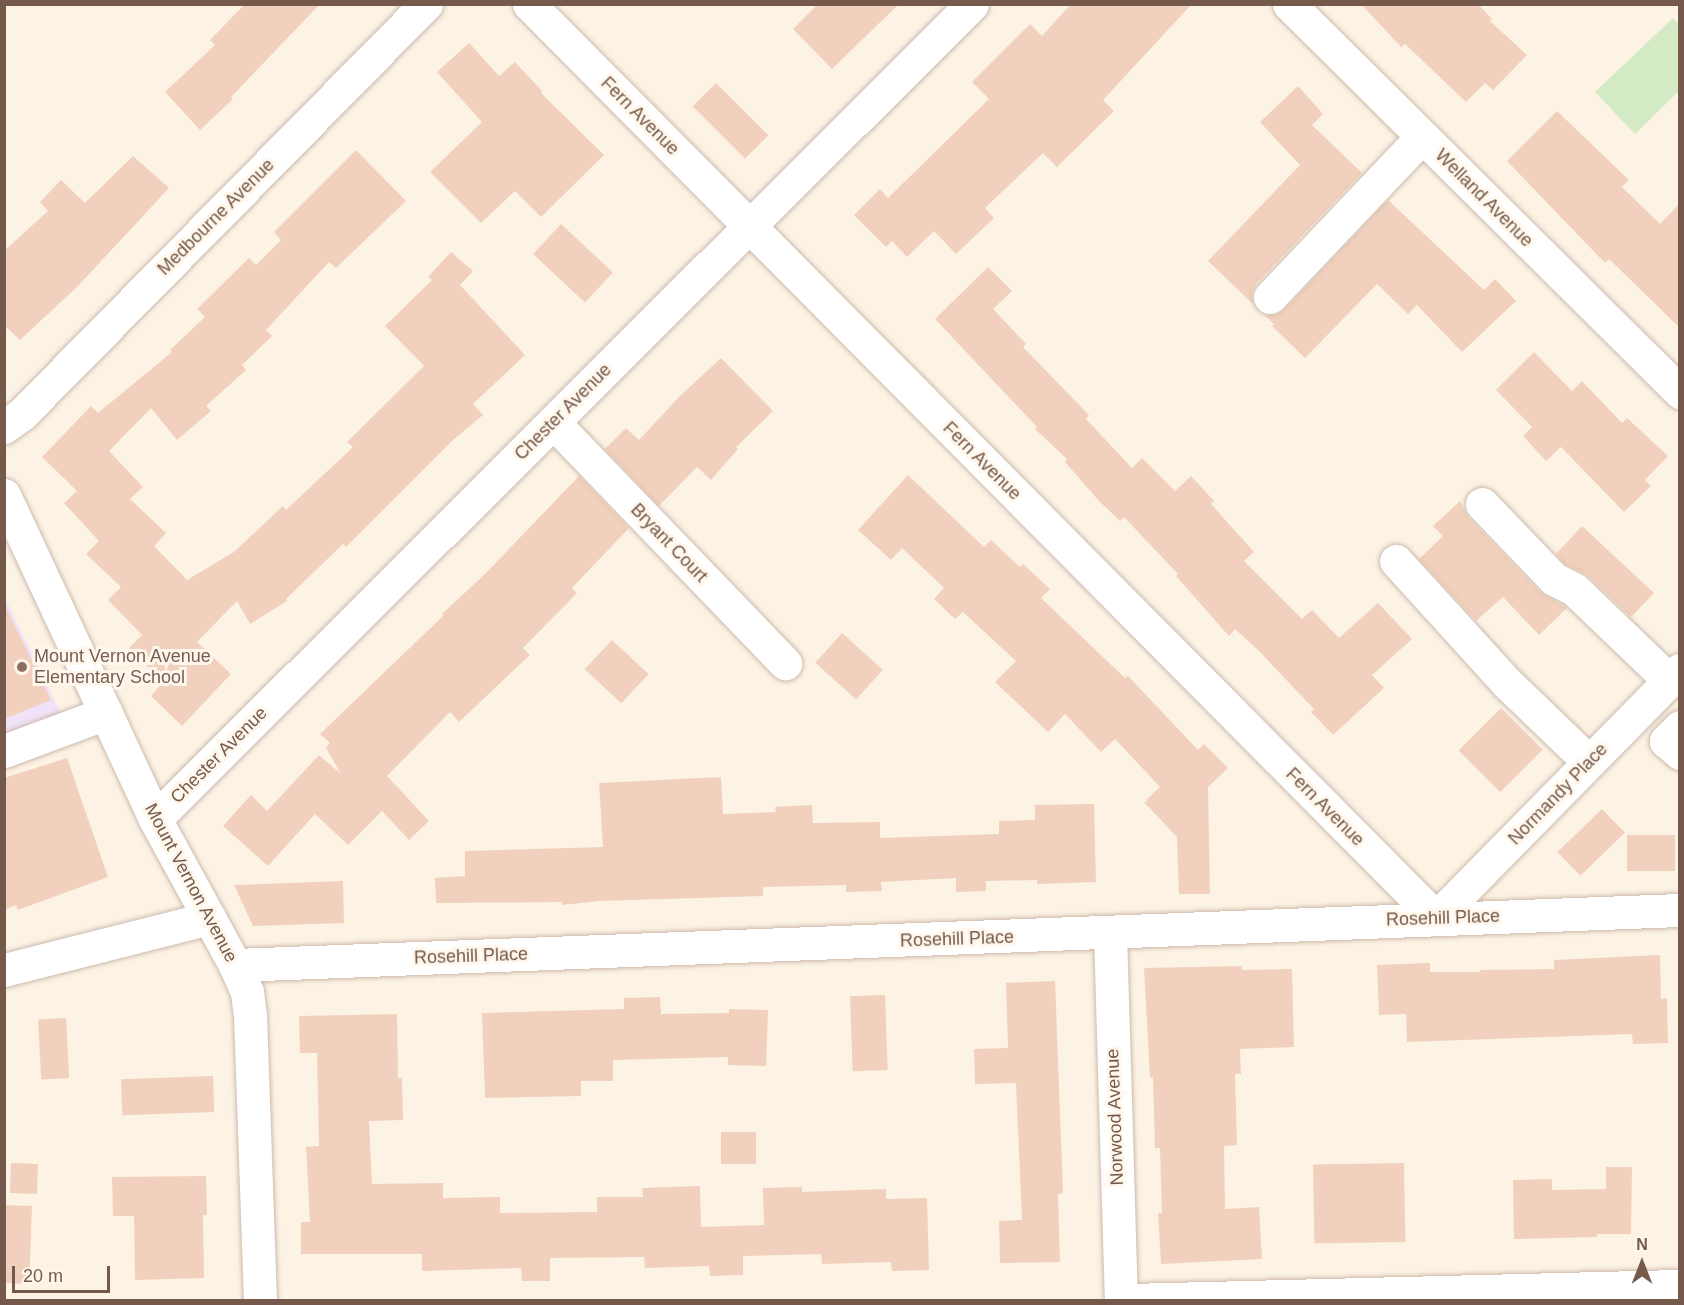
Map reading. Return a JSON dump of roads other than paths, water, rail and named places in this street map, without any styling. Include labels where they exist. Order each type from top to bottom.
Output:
[{"type":"street","name":"Medbourne Avenue","points":[[4,427],[22,414],[426,4]]},
{"type":"street","name":"Fern Avenue","points":[[529,4],[1436,918]]},
{"type":"street","name":"Chester Avenue","points":[[155,819],[972,4]]},
{"type":"street","name":"Welland Avenue","points":[[1288,4],[1680,392]]},
{"type":"street","points":[[1270,297],[1422,137]]},
{"type":"street","name":"Bryant Court","points":[[553,422],[785,663]]},
{"type":"street","name":"Mount Vernon Avenue","points":[[4,495],[155,819],[235,965],[247,992],[250,1015],[260,1300]]},
{"type":"street","points":[[1482,504],[1554,579],[1574,589],[1675,675]]},
{"type":"street","points":[[1396,561],[1509,684],[1589,762]]},
{"type":"street","name":"Normandy Place","points":[[1436,918],[1675,675]]},
{"type":"street","points":[[4,751],[106,713]]},
{"type":"street","points":[[1680,727],[1666,741],[1680,753]]},
{"type":"street","name":"Rosehill Place","points":[[235,965],[1680,910]]},
{"type":"street","points":[[4,970],[210,918]]},
{"type":"street","name":"Norwood Avenue","points":[[1110,933],[1121,1300]]},
{"type":"street","points":[[1129,1300],[1680,1286]]},
{"type":"place","name":"Mount Vernon Avenue Elementary School","points":[[22,667]]}]
